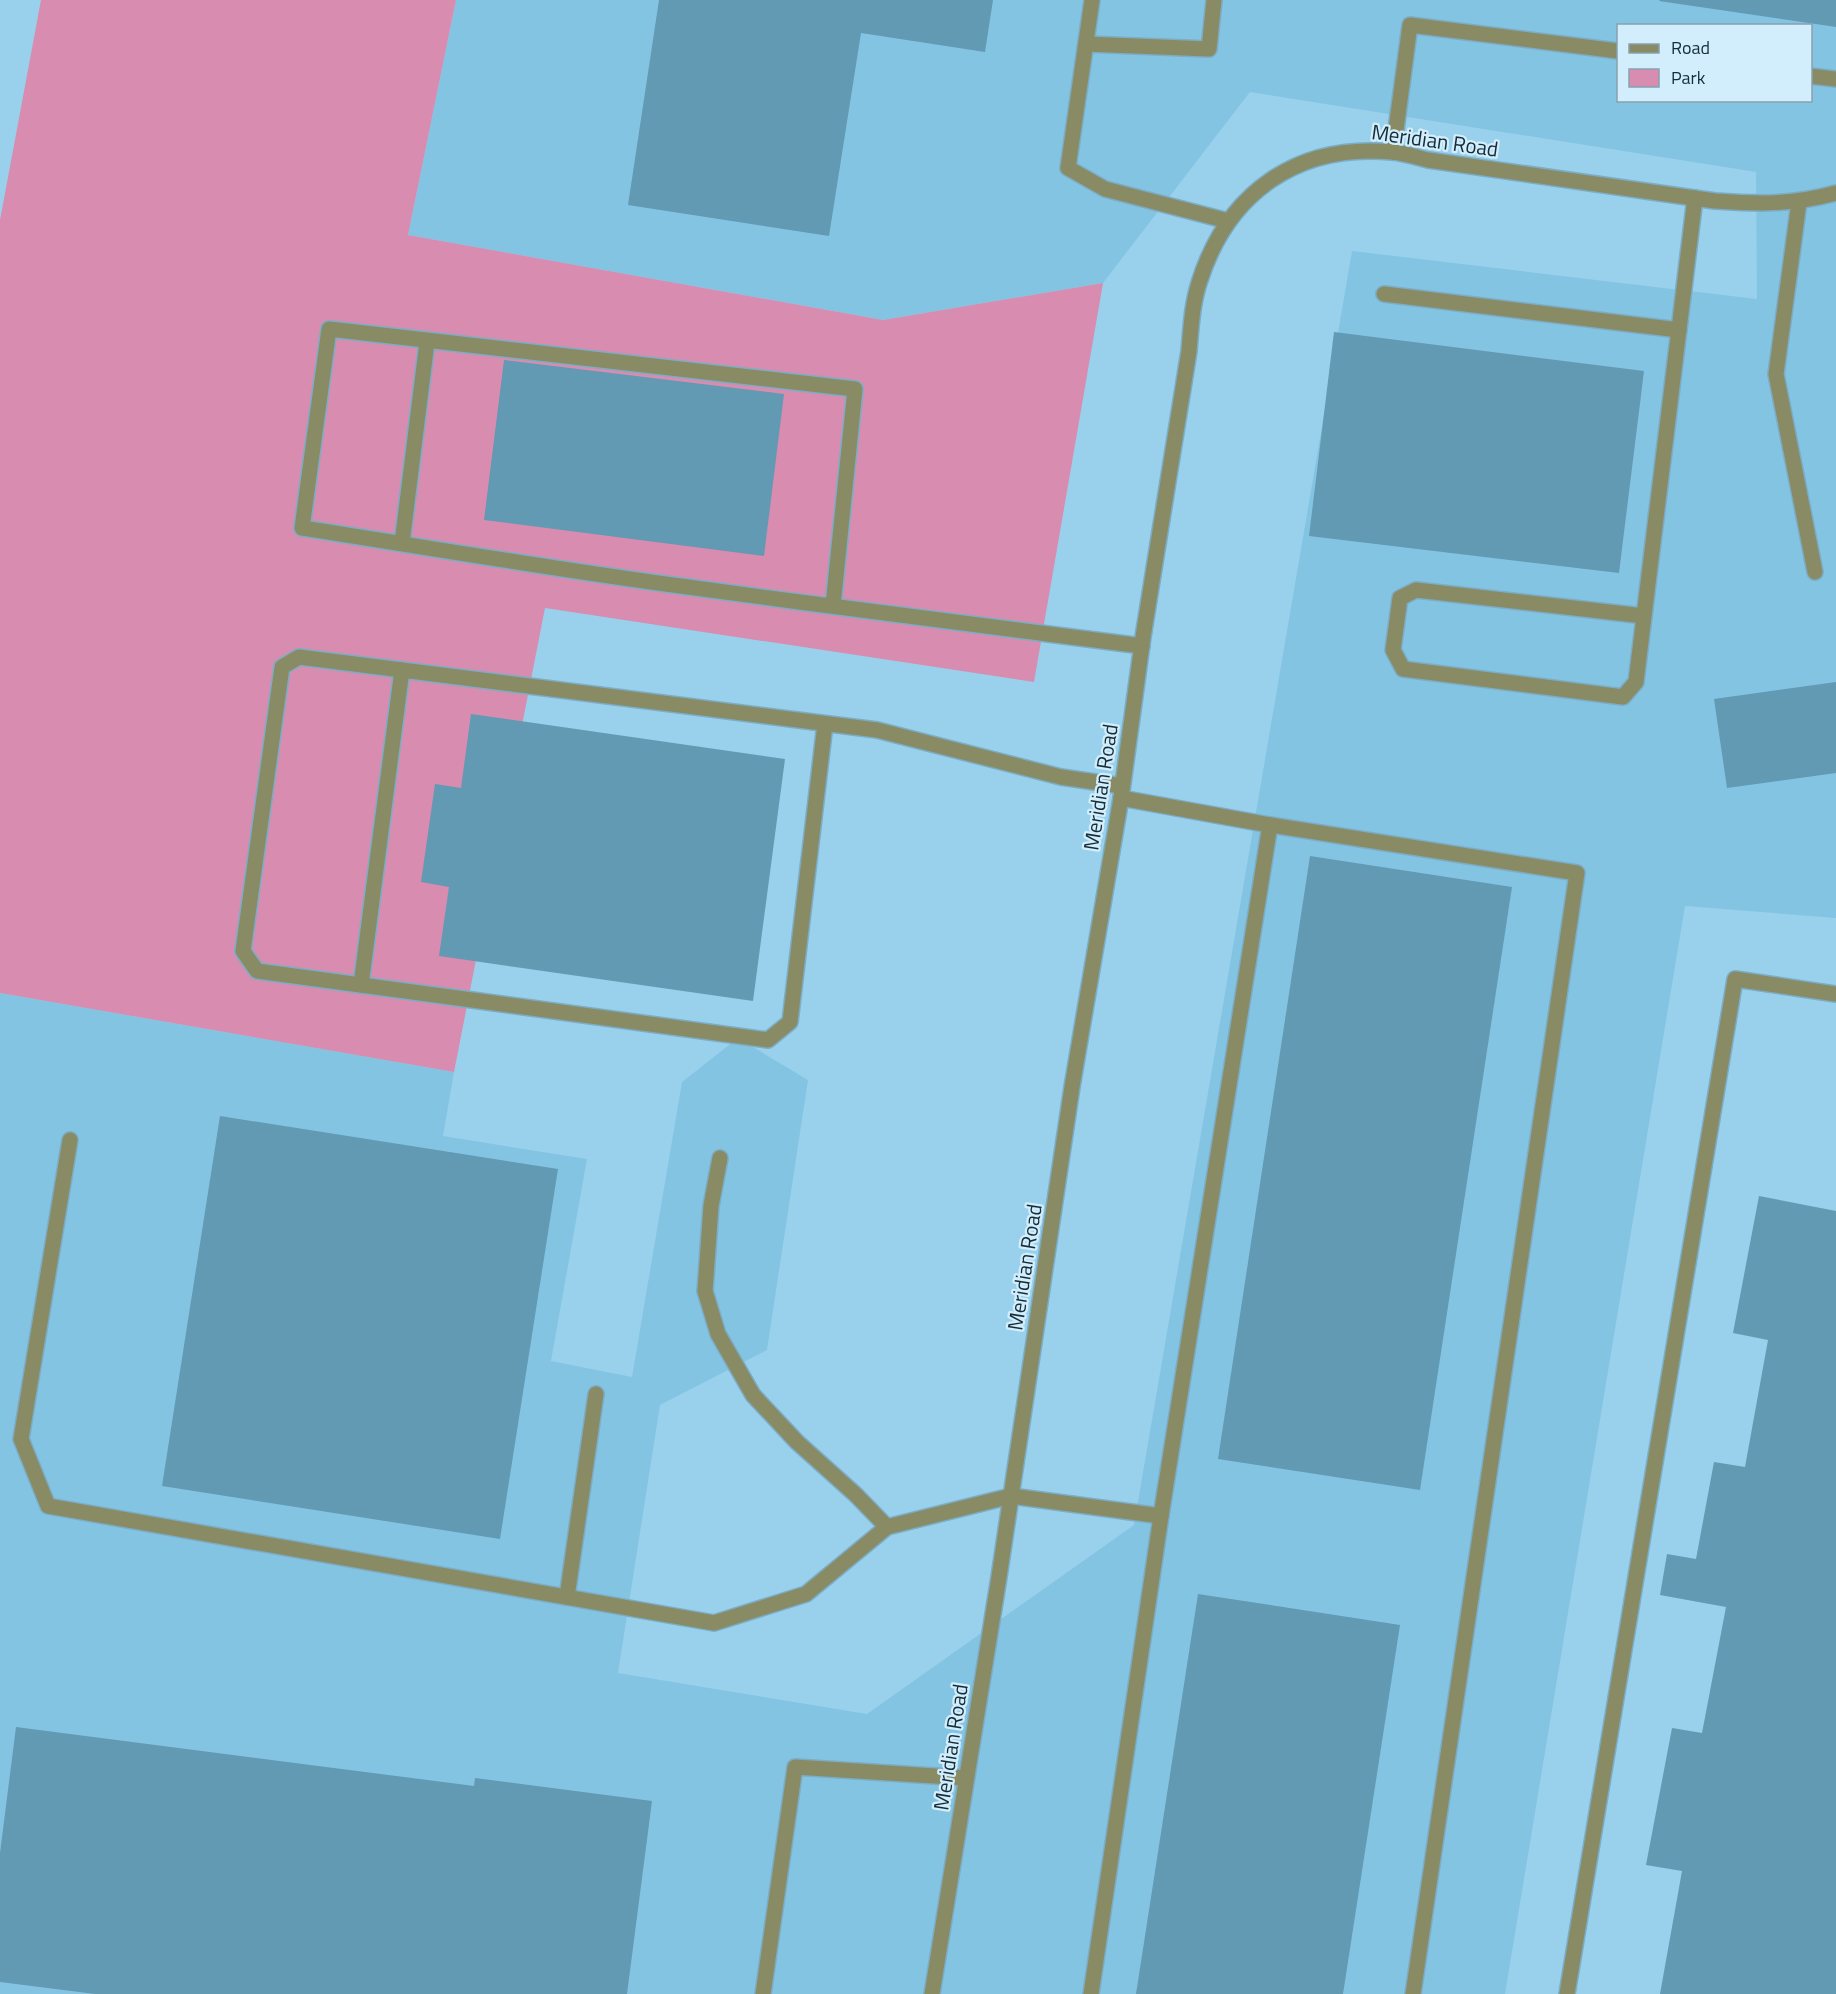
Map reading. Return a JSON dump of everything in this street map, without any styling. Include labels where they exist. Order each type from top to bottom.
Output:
[{"type":"street","points":[[1092,0],[1068,168],[1105,189],[1228,221]]},
{"type":"street","points":[[1086,44],[1209,50],[1214,0]]},
{"type":"street","points":[[1393,152],[1410,25],[1617,51]]},
{"type":"street","points":[[1812,76],[1836,79]]},
{"type":"street","name":"Meridian Road","points":[[932,1994],[1011,1496],[1072,1087],[1122,792],[1142,646],[1189,351],[1192,310],[1209,254],[1228,221],[1242,203],[1273,178],[1308,161],[1347,151],[1393,152],[1428,160],[1695,198],[1761,204],[1798,202],[1836,193]]},
{"type":"street","points":[[1644,616],[1416,590],[1400,598],[1393,650],[1403,669],[1623,697],[1636,682],[1695,198]]},
{"type":"street","points":[[1798,202],[1776,374],[1815,572]]},
{"type":"street","points":[[1384,294],[1679,330]]},
{"type":"street","points":[[833,606],[855,389],[329,330],[302,528],[685,587],[1142,646]]},
{"type":"street","points":[[402,543],[426,342]]},
{"type":"street","points":[[825,724],[790,1022],[768,1040],[257,971],[243,951],[282,667],[299,657],[877,730],[1122,792],[1270,825],[1577,873],[1413,1994]]},
{"type":"street","points":[[361,985],[402,670]]},
{"type":"street","points":[[1091,1994],[1161,1516],[1270,825]]},
{"type":"street","points":[[1567,1994],[1735,980],[1836,994]]},
{"type":"street","points":[[70,1140],[21,1439],[48,1506],[714,1623],[806,1594],[887,1527],[1011,1496],[1161,1516]]},
{"type":"street","points":[[720,1158],[711,1206],[705,1291],[718,1334],[753,1395],[797,1442],[856,1494],[887,1527]]},
{"type":"street","points":[[567,1597],[596,1394]]},
{"type":"street","points":[[763,1994],[795,1767],[966,1778]]},
{"type":"shaded area","points":[[456,0],[1836,0],[1836,918],[1685,906],[1505,1994],[0,1994],[0,993],[454,1072],[443,1136],[587,1159],[551,1361],[632,1377],[682,1082],[738,1038],[808,1080],[767,1350],[660,1405],[618,1673],[867,1714],[1134,1525],[1352,251],[1757,299],[1756,172],[1250,92],[1103,283],[883,320],[408,235]]},
{"type":"green space","points":[[41,0],[456,0],[408,235],[883,320],[1103,283],[1034,682],[545,608],[454,1072],[0,993],[0,220]]},
{"type":"building","points":[[659,0],[993,0],[985,52],[861,33],[829,236],[628,205]]},
{"type":"building","points":[[1836,0],[1836,27],[1659,1]]},
{"type":"building","points":[[1334,332],[1644,371],[1619,573],[1309,536]]},
{"type":"building","points":[[504,360],[784,394],[764,556],[484,520]]},
{"type":"building","points":[[1836,682],[1836,773],[1727,788],[1714,699]]},
{"type":"building","points":[[471,714],[785,759],[753,1001],[439,956],[449,887],[421,882],[435,784],[461,788]]},
{"type":"building","points":[[1310,856],[1512,887],[1420,1490],[1218,1459]]},
{"type":"building","points":[[220,1116],[558,1169],[500,1539],[162,1486]]},
{"type":"building","points":[[1759,1196],[1836,1211],[1836,1994],[1660,1994],[1682,1871],[1646,1865],[1672,1728],[1702,1733],[1726,1607],[1660,1595],[1667,1554],[1696,1559],[1714,1462],[1745,1467],[1768,1340],[1733,1333]]},
{"type":"building","points":[[1198,1594],[1400,1625],[1343,1994],[1136,1994]]},
{"type":"building","points":[[16,1727],[474,1786],[475,1778],[652,1801],[627,1994],[95,1994],[0,1982],[0,1853]]}]
